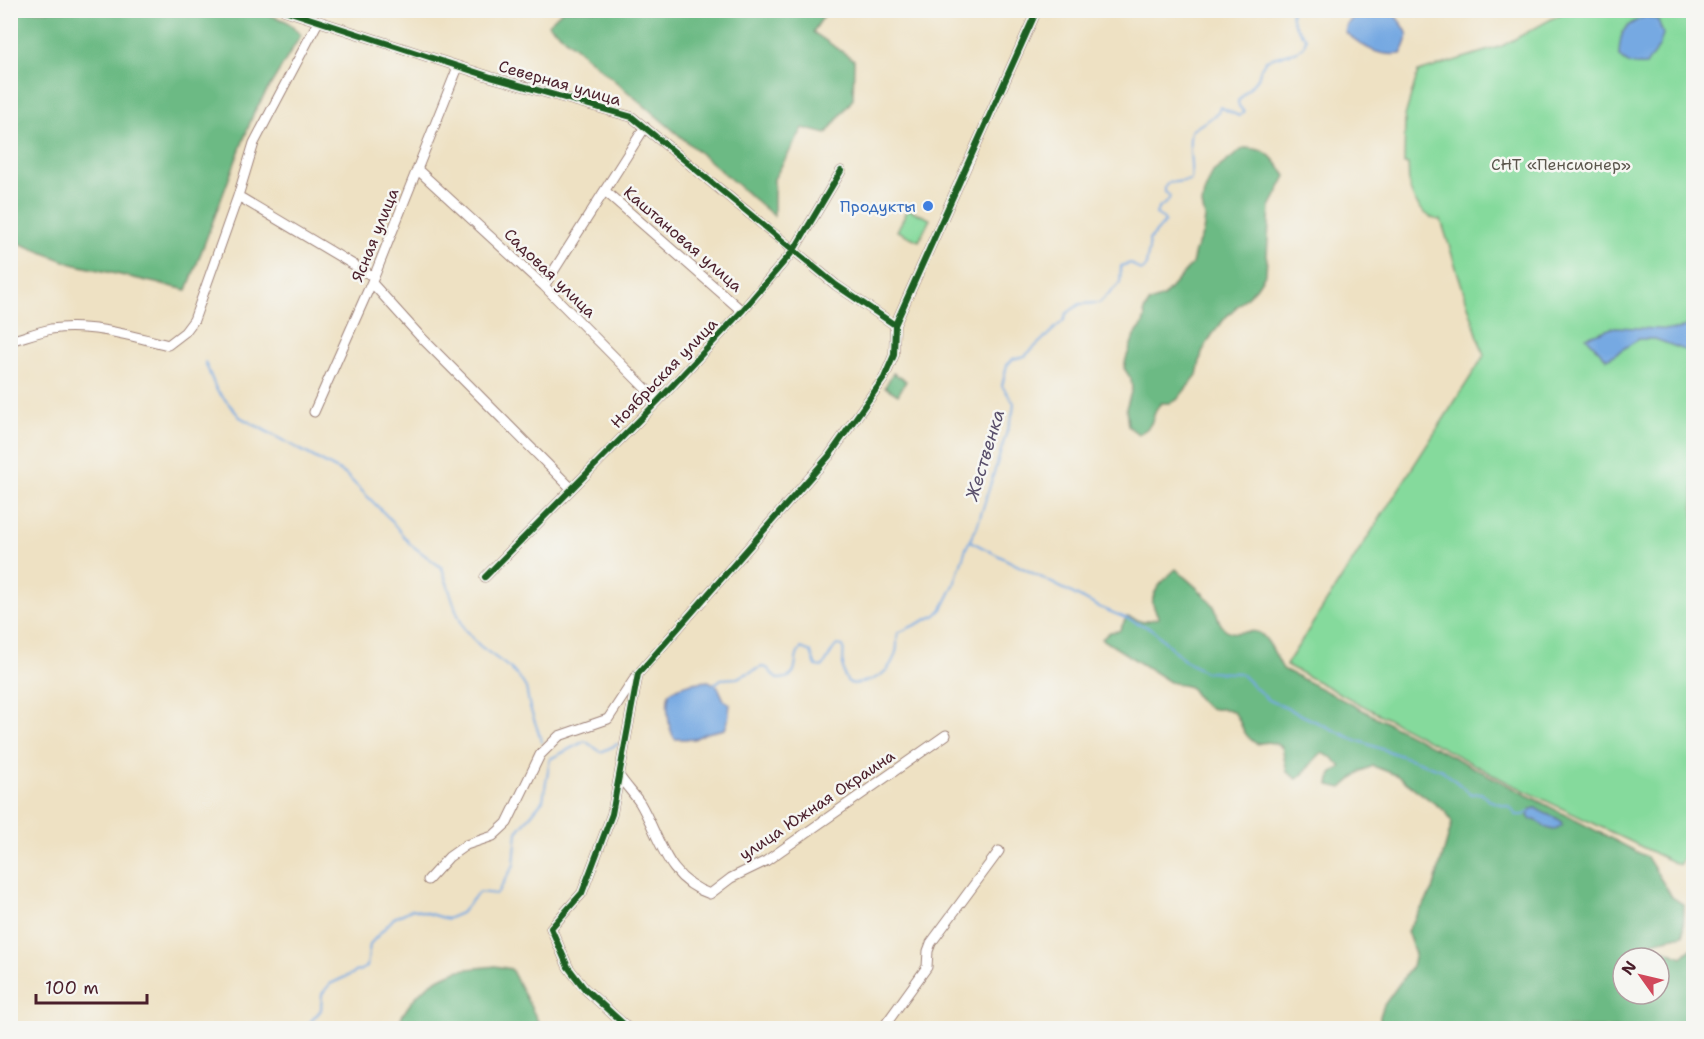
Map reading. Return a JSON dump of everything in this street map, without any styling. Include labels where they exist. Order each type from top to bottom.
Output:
[{"type":"street","points":[[284,10],[300,13]]},
{"type":"street","points":[[428,880],[448,856],[466,844],[493,836],[507,823],[540,754],[559,736],[608,719],[638,674],[829,456],[884,378],[894,355],[895,325],[1037,10]]},
{"type":"street","name":"Северная улица","points":[[300,13],[318,22],[458,67],[632,117],[836,285],[895,325]]},
{"type":"street","points":[[10,341],[52,329],[87,329],[168,345],[185,332],[194,320],[238,196],[254,143],[318,22]]},
{"type":"street","name":"Ясная улица","points":[[314,412],[373,280],[458,67]]},
{"type":"street","points":[[544,286],[645,127]]},
{"type":"street","name":"Садовая улица","points":[[418,170],[544,286],[658,401]]},
{"type":"street","name":"Ноябрьская улица","points":[[485,577],[658,401],[742,310],[794,250],[841,171]]},
{"type":"street","name":"Каштановая улица","points":[[605,191],[742,310]]},
{"type":"street","points":[[238,196],[373,280],[419,335],[572,488]]},
{"type":"street","points":[[628,1029],[579,981],[560,951],[551,928],[582,893],[612,814],[638,674]]},
{"type":"street","name":"улица Южная Окраина","points":[[620,777],[639,803],[663,852],[676,871],[697,890],[710,894],[731,878],[766,861],[946,735]]},
{"type":"street","points":[[883,1029],[927,968],[931,943],[999,851]]},
{"type":"green space","points":[[563,10],[827,11],[813,32],[854,60],[853,99],[826,134],[803,128],[774,179],[774,216],[548,24]]},
{"type":"green space","points":[[10,11],[257,11],[286,21],[301,35],[254,112],[187,290],[72,264],[11,240]]},
{"type":"green space","name":"СНТ «Пенсионер»","points":[[1566,11],[1693,11],[1694,839],[1679,865],[1507,782],[1286,665],[1484,356],[1441,220],[1429,216],[1415,201],[1410,189],[1408,164],[1404,164],[1405,116],[1418,72],[1502,46]]},
{"type":"green space","points":[[1244,148],[1252,148],[1269,155],[1286,176],[1270,207],[1266,273],[1256,288],[1226,317],[1212,335],[1202,352],[1197,375],[1177,400],[1161,403],[1151,424],[1138,434],[1128,426],[1126,408],[1132,389],[1131,379],[1124,368],[1134,336],[1142,326],[1145,318],[1144,311],[1150,302],[1163,297],[1192,264],[1203,233],[1204,193],[1213,172]]},
{"type":"green space","points":[[908,209],[930,219],[919,241],[897,231]]},
{"type":"green space","points":[[893,373],[906,381],[898,395],[885,387]]},
{"type":"green space","points":[[1176,569],[1209,600],[1225,629],[1235,633],[1250,631],[1260,633],[1272,648],[1283,669],[1647,857],[1672,897],[1684,905],[1683,935],[1648,943],[1655,946],[1611,946],[1611,1006],[1671,1006],[1671,952],[1682,957],[1693,947],[1693,1028],[1380,1028],[1380,1016],[1384,1005],[1412,966],[1415,954],[1407,931],[1433,890],[1452,823],[1446,812],[1396,775],[1373,766],[1361,771],[1342,788],[1329,785],[1331,774],[1341,767],[1333,758],[1322,753],[1297,779],[1287,772],[1282,747],[1270,742],[1257,744],[1253,742],[1232,711],[1206,706],[1190,687],[1170,682],[1102,639],[1110,632],[1119,631],[1127,617],[1143,622],[1159,618],[1153,599],[1160,585]]},
{"type":"green space","points":[[495,966],[511,969],[539,1023],[545,1028],[396,1028],[413,1000],[436,980],[457,971]]},
{"type":"water","points":[[1360,11],[1392,11],[1407,35],[1401,54],[1377,52],[1364,46],[1345,32],[1347,24]]},
{"type":"water","points":[[1646,16],[1658,20],[1663,34],[1659,47],[1646,65],[1631,64],[1619,55],[1620,40],[1628,26]]},
{"type":"water","points":[[1693,322],[1693,350],[1690,352],[1655,339],[1639,339],[1607,359],[1586,337],[1615,327],[1678,330]]},
{"type":"water","points":[[709,681],[718,687],[724,700],[730,704],[725,729],[706,733],[694,739],[675,739],[668,717],[669,693],[688,684]]},
{"type":"water","points":[[1536,808],[1558,819],[1562,825],[1554,830],[1548,829],[1535,819],[1531,820],[1528,816],[1531,809]]},
{"type":"waterway","name":"Жественка","points":[[713,686],[721,679],[737,678],[762,667],[767,668],[777,679],[791,676],[801,648],[811,652],[816,666],[822,667],[837,645],[843,646],[843,672],[847,681],[856,684],[869,681],[888,669],[897,650],[898,633],[936,615],[942,609],[954,585],[966,548],[977,527],[1013,412],[1014,403],[1002,386],[1007,365],[1013,359],[1025,356],[1064,320],[1066,314],[1080,304],[1099,303],[1120,283],[1121,266],[1131,263],[1141,271],[1146,267],[1149,240],[1165,222],[1156,214],[1170,196],[1165,192],[1165,187],[1168,183],[1191,180],[1191,131],[1218,113],[1220,107],[1239,116],[1244,112],[1238,101],[1258,78],[1266,60],[1297,51],[1304,46],[1306,38],[1293,22],[1292,10]]},
{"type":"waterway","points":[[205,362],[216,389],[240,417],[345,474],[390,519],[410,544],[442,568],[464,629],[480,646],[511,669],[526,688],[530,708],[542,742]]},
{"type":"waterway","points":[[970,541],[1099,607],[1152,629],[1184,660],[1205,672],[1240,673],[1267,699],[1353,739],[1442,770],[1471,794],[1481,793],[1488,800],[1510,807],[1516,815],[1529,812]]},
{"type":"waterway","name":"Жественка","points":[[305,1028],[321,1010],[322,994],[330,984],[367,967],[370,944],[394,918],[413,909],[447,919],[461,913],[479,892],[497,894],[514,865],[517,832],[543,800],[550,759],[585,741],[601,752],[618,744]]},
{"type":"cycle path","points":[[284,10],[491,77],[632,117],[836,285],[895,325]]},
{"type":"cycle path","points":[[628,1028],[584,988],[568,967],[551,928],[582,893],[612,814],[638,674],[829,456],[884,378],[894,355],[895,325],[1037,10]]},
{"type":"cycle path","points":[[485,577],[658,401],[742,311],[794,250],[841,171]]},
{"type":"place","name":"Продукты","points":[[928,206]]}]
